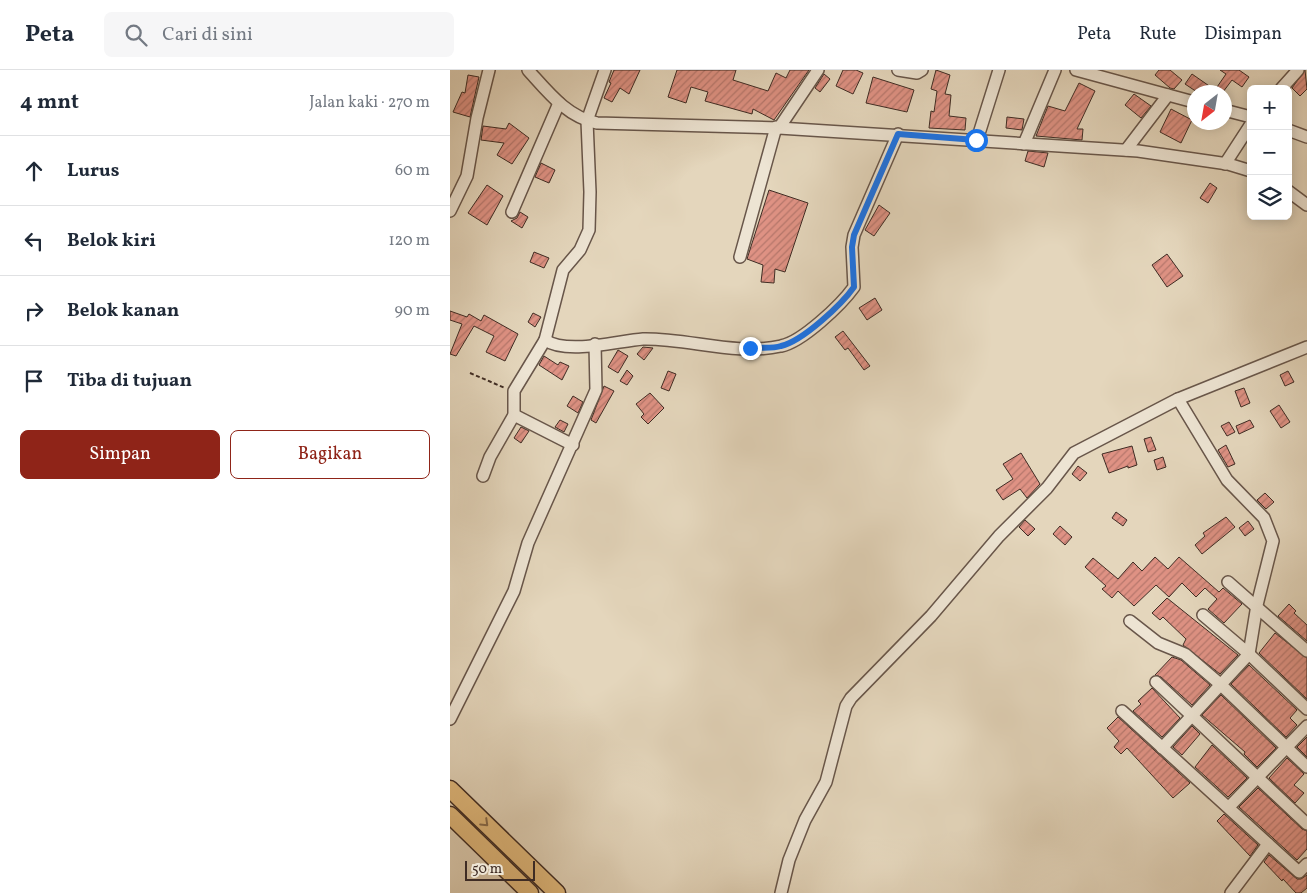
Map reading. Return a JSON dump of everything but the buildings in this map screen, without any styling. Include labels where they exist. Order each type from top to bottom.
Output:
[{"type":"highway","points":[[450,789],[556,893]]},
{"type":"highway","points":[[450,815],[530,893]]},
{"type":"street","points":[[450,211],[467,176],[477,118],[489,70]]},
{"type":"street","points":[[529,70],[559,103],[587,121],[643,125],[778,128],[898,134],[1126,150],[1226,164],[1247,170]]},
{"type":"street","points":[[483,476],[490,457],[514,415],[514,391],[546,340],[563,270],[580,250],[589,230],[590,192],[587,121],[605,70]]},
{"type":"street","points":[[740,257],[778,128],[818,70]]},
{"type":"street","points":[[898,70],[917,73],[922,70]]},
{"type":"street","points":[[976,140],[999,70]]},
{"type":"street","points":[[1024,144],[1055,70]]},
{"type":"street","points":[[1285,85],[1298,70]]},
{"type":"street","points":[[1084,71],[1187,100]]},
{"type":"street","points":[[1126,150],[1168,95]]},
{"type":"street","points":[[512,212],[559,103]]},
{"type":"street","points":[[1232,112],[1247,116]]},
{"type":"street","points":[[1226,164],[1247,130]]},
{"type":"street","points":[[1292,131],[1307,137]]},
{"type":"street","points":[[546,340],[552,345],[561,346],[659,339],[706,346],[750,348],[782,346],[814,327],[846,298],[854,287],[852,247],[854,235],[898,134]]},
{"type":"street","points":[[1292,193],[1307,205]]},
{"type":"street","points":[[450,719],[514,591],[528,542],[596,390],[596,344]]},
{"type":"street","points":[[780,893],[789,860],[805,820],[826,782],[846,706],[851,698],[930,616],[999,536],[1047,488],[1068,458],[1083,446],[1178,400],[1307,347]]},
{"type":"street","points":[[1162,748],[1190,714],[1249,654],[1257,605],[1272,549],[1272,535],[1264,518],[1224,475],[1178,400]]},
{"type":"street","points":[[514,415],[573,445]]},
{"type":"street","points":[[1228,582],[1257,605],[1307,651]]},
{"type":"street","points":[[1203,615],[1249,654],[1307,708]]},
{"type":"street","points":[[1130,621],[1158,643],[1185,654],[1220,684],[1307,767]]},
{"type":"street","points":[[1156,682],[1259,776],[1307,824]]},
{"type":"street","points":[[1122,710],[1268,844],[1304,872]]},
{"type":"street","points":[[1229,807],[1307,726]]},
{"type":"street","points":[[1230,893],[1268,844]]},
{"type":"path","points":[[470,373],[514,391]]},
{"type":"route","points":[[750,348],[782,346],[814,327],[846,298],[854,287],[852,247],[854,235],[898,134],[976,140]]}]
